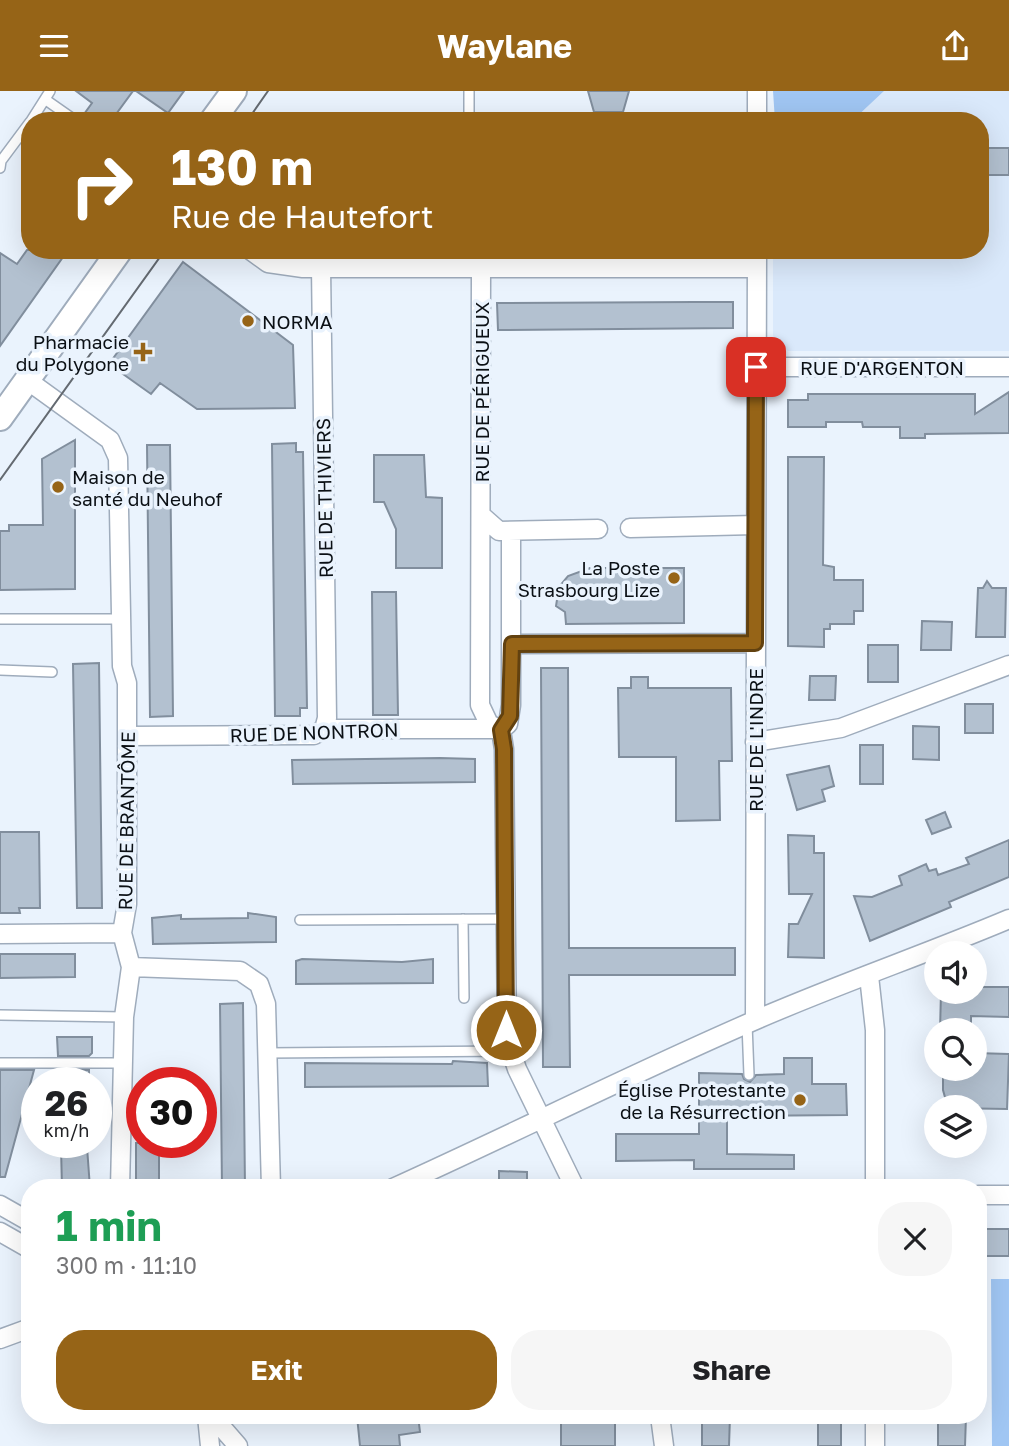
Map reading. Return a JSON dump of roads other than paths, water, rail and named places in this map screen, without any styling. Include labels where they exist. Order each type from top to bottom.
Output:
[{"type":"street","points":[[219,112],[234,91]]},
{"type":"street","points":[[757,91],[757,112]]},
{"type":"street","points":[[0,418],[114,259]]},
{"type":"street","points":[[262,259],[279,266],[321,267],[473,262],[757,259]]},
{"type":"street","name":"RUE DE L'INDRE","points":[[751,1022],[757,259]]},
{"type":"street","name":"RUE DE PÉRIGUEUX","points":[[473,262],[482,516],[480,705],[489,724],[501,730]]},
{"type":"street","name":"RUE DE THIVIERS","points":[[321,267],[327,718],[324,729]]},
{"type":"street","name":"RUE D'ARGENTON","points":[[756,367],[1009,367]]},
{"type":"street","name":"RUE DE BRANTÔME","points":[[27,380],[110,440],[118,459],[122,666],[127,683],[127,904],[122,933],[131,967]]},
{"type":"street","points":[[482,516],[491,526],[511,532],[598,529]]},
{"type":"street","points":[[630,528],[755,525]]},
{"type":"street","points":[[511,532],[510,716],[501,730],[504,749],[506,1030],[510,1051],[571,1179]]},
{"type":"street","points":[[512,644],[755,643]]},
{"type":"street","points":[[755,742],[841,728],[1009,665]]},
{"type":"street","name":"RUE DE NONTRON","points":[[127,737],[314,736],[324,729],[501,730]]},
{"type":"street","points":[[412,1179],[751,1022],[1009,919]]},
{"type":"street","points":[[0,934],[122,933]]},
{"type":"street","points":[[120,1179],[124,1017],[131,967],[240,971],[259,984],[266,1004],[271,1179]]},
{"type":"street","points":[[869,976],[875,1030],[877,1179]]},
{"type":"street","points":[[987,1195],[1009,1195]]},
{"type":"street","points":[[0,1205],[21,1217]]},
{"type":"street","points":[[0,1232],[21,1244]]},
{"type":"street","points":[[0,1339],[21,1331]]},
{"type":"street","points":[[209,1424],[210,1446]]},
{"type":"street","points":[[216,1424],[237,1446]]},
{"type":"street","points":[[661,1424],[664,1446]]},
{"type":"street","points":[[875,1424],[875,1446]]},
{"type":"lane","points":[[469,91],[469,112]]},
{"type":"lane","points":[[36,112],[48,95],[66,112]]},
{"type":"lane","points":[[0,168],[1,161],[21,133]]},
{"type":"lane","points":[[0,619],[122,619]]},
{"type":"lane","points":[[0,670],[52,672]]},
{"type":"lane","points":[[463,919],[464,998]]},
{"type":"lane","points":[[300,920],[506,919]]},
{"type":"lane","points":[[0,1015],[124,1017]]},
{"type":"lane","points":[[749,1075],[751,1022]]},
{"type":"lane","points":[[267,1053],[510,1051]]},
{"type":"lane","points":[[0,1063],[122,1063]]},
{"type":"tram line","points":[[253,112],[268,91]]},
{"type":"tram line","points":[[0,480],[159,259]]},
{"type":"place","name":"NORMA","points":[[248,321]]},
{"type":"place","name":"Pharmacie du Polygone","points":[[143,352]]},
{"type":"place","name":"Maison de santé du Neuhof","points":[[58,487]]},
{"type":"place","name":"La Poste Strasbourg Lize","points":[[674,578]]},
{"type":"place","name":"Église Protestante de la Résurrection","points":[[800,1100]]}]
